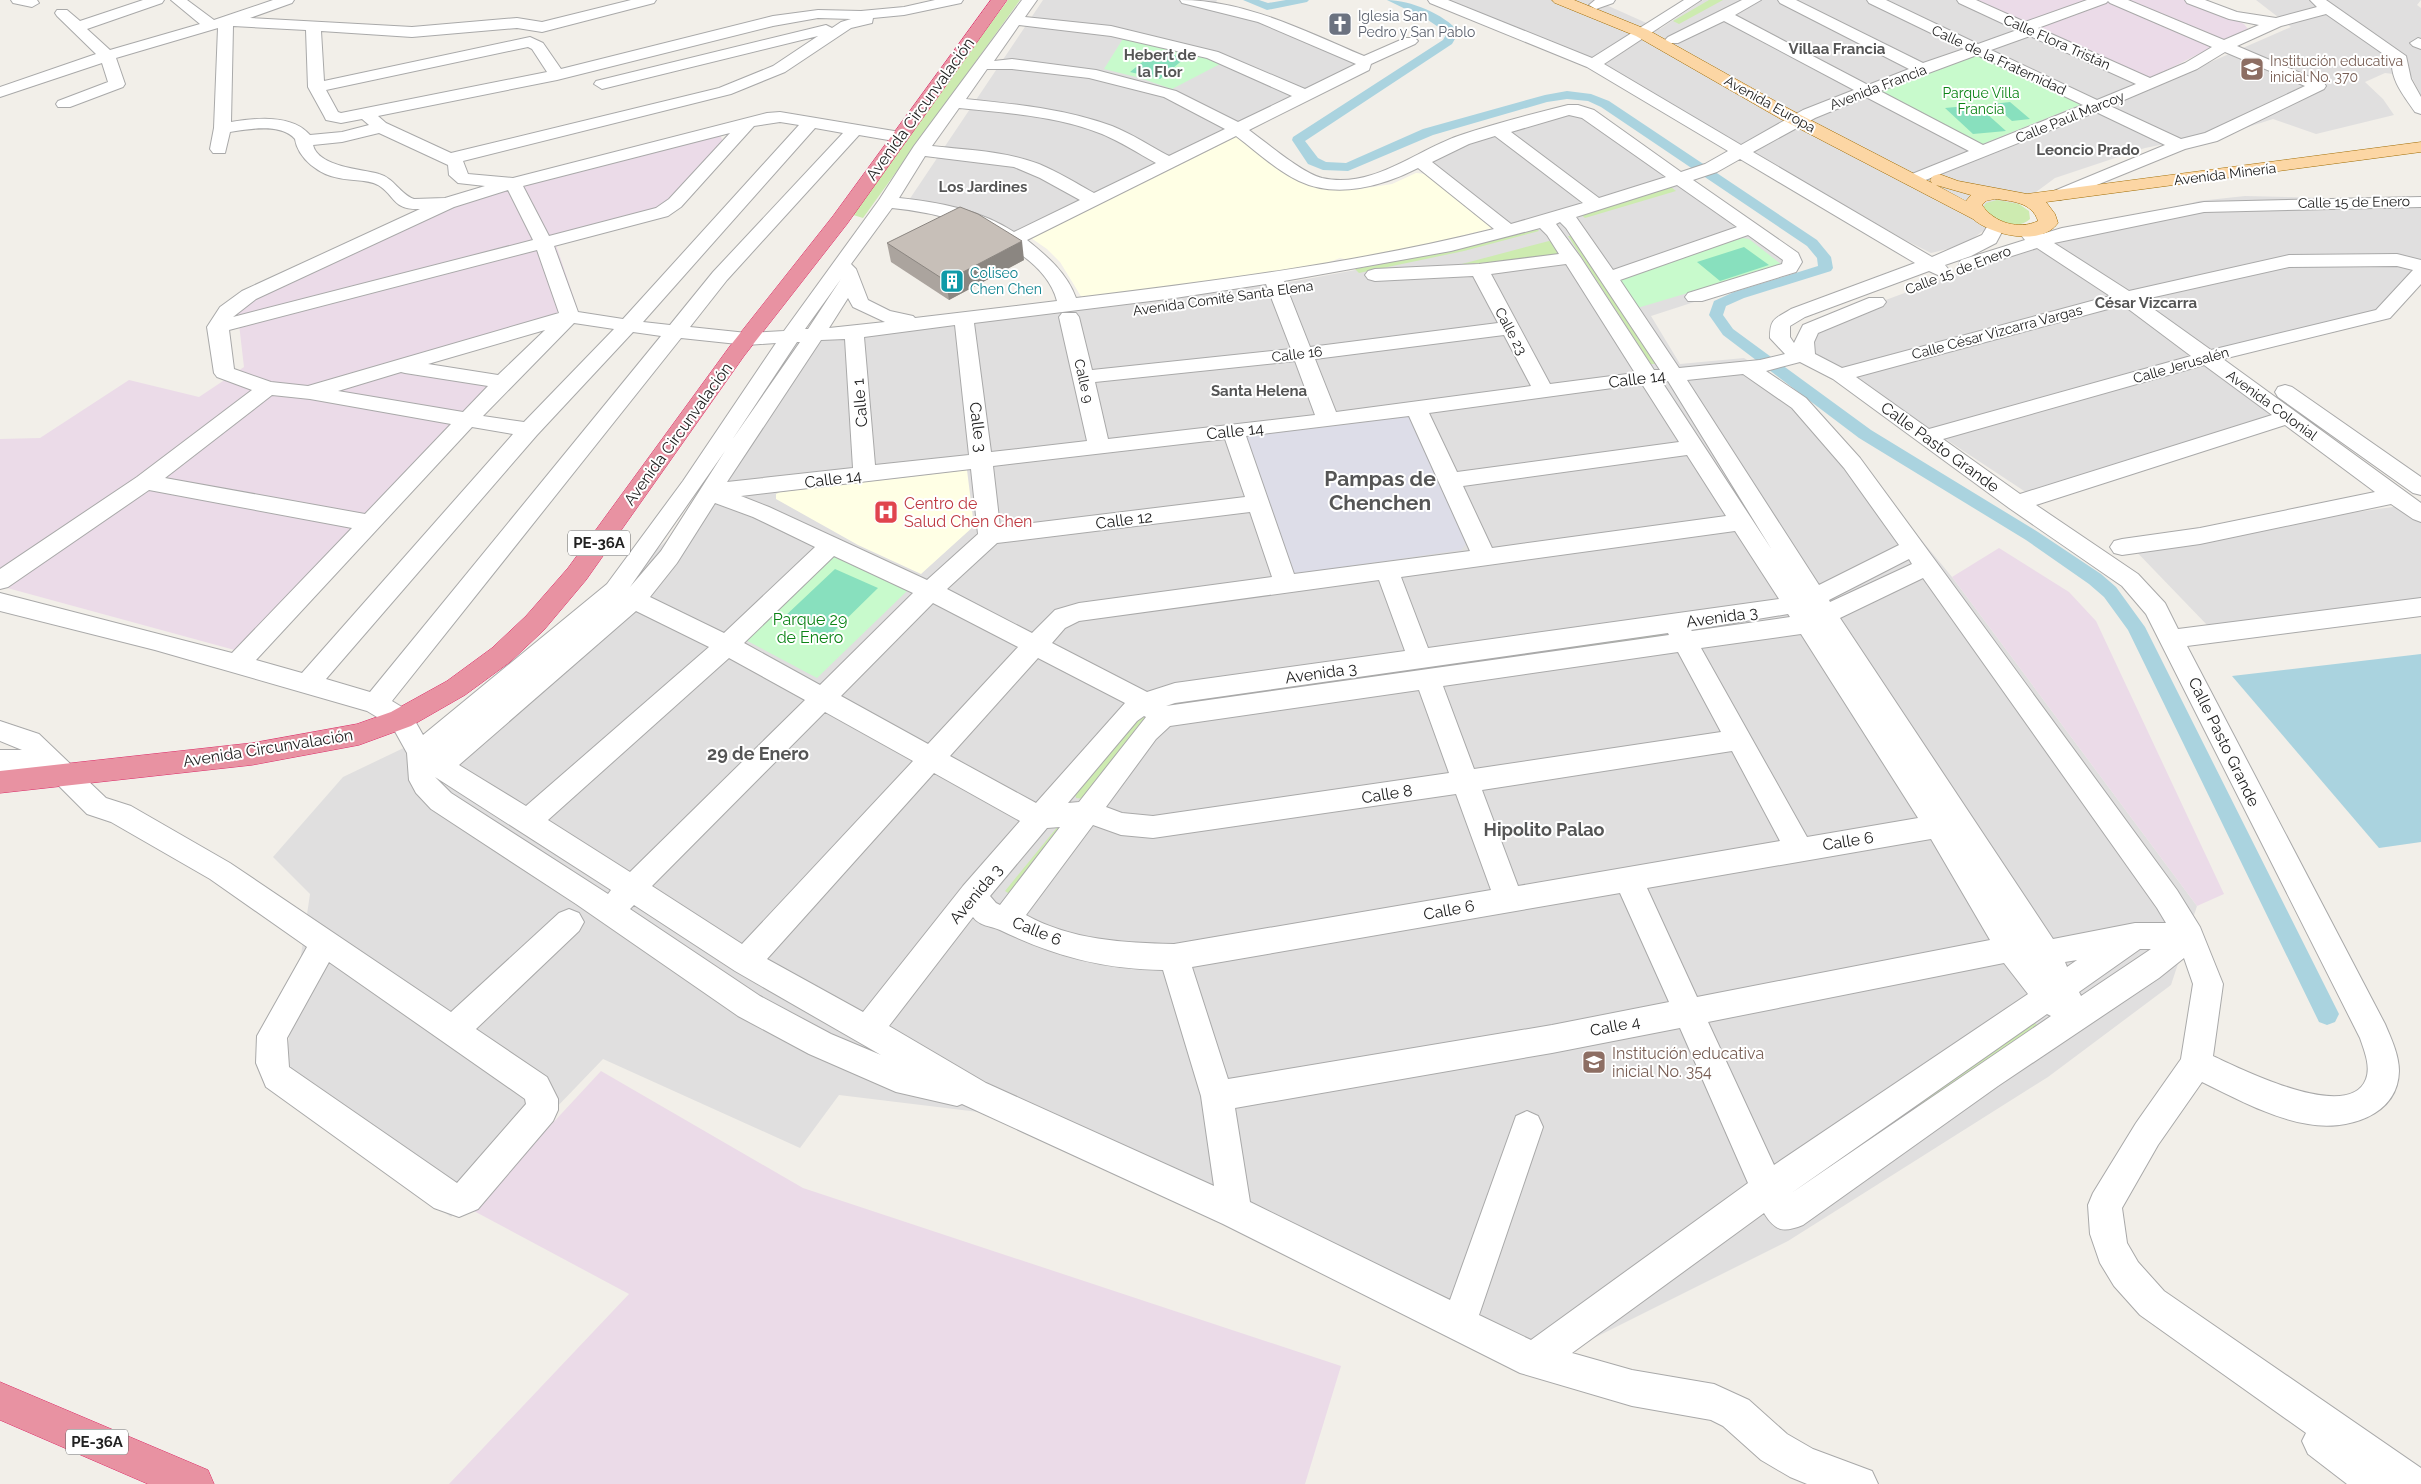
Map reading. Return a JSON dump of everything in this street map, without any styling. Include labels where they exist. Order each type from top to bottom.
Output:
[{"type":"highway","name":"Avenida Circunvalación","points":[[0,782],[56,767],[305,746],[359,734],[401,719],[456,688],[501,655],[536,623],[577,574],[742,345],[840,220],[999,0]]},
{"type":"highway","name":"PE-36A","points":[[0,1401],[194,1484]]},
{"type":"main road","name":"Avenida Europa","points":[[1560,0],[1673,40],[1797,113]]},
{"type":"main road","name":"Avenida Europa","points":[[1595,2],[1920,178],[1996,226]]},
{"type":"main road","name":"Avenida Minería","points":[[2040,222],[2060,195],[2421,147]]},
{"type":"main road","name":"Avenida Minería","points":[[2040,222],[2237,183],[2421,157]]},
{"type":"main road","name":"Avenida Europa","points":[[1920,178],[1995,193],[2040,222]]},
{"type":"main road","points":[[1977,214],[1974,205],[1979,197],[1995,193]]},
{"type":"main road","points":[[1996,226],[2040,222]]},
{"type":"street","points":[[18,0],[32,3]]},
{"type":"street","points":[[78,27],[156,0],[192,30]]},
{"type":"street","points":[[178,0],[218,23],[412,32],[517,23],[542,27],[649,0]]},
{"type":"street","points":[[0,92],[131,48],[218,23],[285,0]]},
{"type":"street","points":[[807,0],[818,14]]},
{"type":"street","points":[[602,84],[956,0]]},
{"type":"street","points":[[975,1094],[907,1082],[820,1044],[749,1006],[610,910],[441,801],[425,787],[418,769],[625,594],[701,489],[800,340],[930,151],[963,104],[997,62],[1025,14],[1045,0]]},
{"type":"street","points":[[1187,0],[1210,3],[1263,19],[1364,62]]},
{"type":"street","points":[[1435,0],[1593,64],[1733,152],[1937,269]]},
{"type":"street","points":[[1454,9],[1476,0]]},
{"type":"street","points":[[1593,64],[1694,0]]},
{"type":"street","points":[[1673,40],[1754,0]]},
{"type":"street","points":[[1785,0],[1916,66]]},
{"type":"street","name":"Calle de la Fraternidad","points":[[1874,0],[2178,145]]},
{"type":"street","name":"Calle Flora Tristán","points":[[1964,0],[2150,84]]},
{"type":"street","name":"Avenida Francia","points":[[1692,176],[1797,113],[1916,66],[2102,0]]},
{"type":"street","points":[[2060,195],[2178,145],[2210,137],[2318,86],[2115,0]]},
{"type":"street","points":[[2192,0],[2234,16],[2276,23]]},
{"type":"street","points":[[2322,4],[2381,43],[2400,59],[2406,68],[2406,85],[2421,109]]},
{"type":"street","name":"Calle Paúl Marcoy","points":[[1920,178],[2150,84],[2191,66],[2224,46],[2322,4]]},
{"type":"street","points":[[2256,8],[2276,23]]},
{"type":"street","points":[[313,26],[316,87],[333,117],[341,118],[557,75],[773,21],[818,14],[904,11]]},
{"type":"street","points":[[62,14],[107,56],[117,85],[64,104]]},
{"type":"street","points":[[1025,14],[1111,31],[1212,55],[1307,96]]},
{"type":"street","points":[[1724,15],[1983,152]]},
{"type":"street","points":[[218,23],[222,128],[219,149]]},
{"type":"street","points":[[448,159],[725,91],[779,69],[846,25]]},
{"type":"street","points":[[1015,239],[1236,128],[1307,96],[1363,67],[1364,62],[1410,41]]},
{"type":"street","points":[[316,87],[530,42],[536,43],[557,75]]},
{"type":"street","points":[[130,72],[131,48]]},
{"type":"street","points":[[997,62],[1090,73],[1170,94],[1236,128],[1304,177],[1317,182],[1336,185],[1358,183],[1391,175],[1463,140],[1568,110],[1578,110],[1588,114],[1692,176],[1750,229],[1791,257],[1793,262],[1789,268],[1695,297]]},
{"type":"street","points":[[963,104],[1042,113],[1072,119],[1108,131],[1168,162]]},
{"type":"street","points":[[365,113],[380,128],[454,161],[458,166],[458,175],[464,179],[513,183]]},
{"type":"street","points":[[529,430],[469,418],[268,388],[224,373],[217,327],[230,306],[238,301],[448,202],[513,183],[748,123],[780,117],[900,137]]},
{"type":"street","points":[[308,684],[529,430],[628,326],[812,122]]},
{"type":"street","points":[[217,327],[544,244],[667,209],[748,123]]},
{"type":"street","points":[[222,128],[243,124],[280,126],[301,133],[306,141],[305,149],[311,157],[338,173],[380,180],[403,201],[413,204],[448,202]]},
{"type":"street","points":[[306,141],[342,137],[380,128]]},
{"type":"street","points":[[376,703],[720,276],[855,130]]},
{"type":"street","points":[[1498,130],[1596,205]]},
{"type":"street","points":[[930,151],[1008,161],[1029,166],[1048,174],[1092,199]]},
{"type":"street","points":[[1420,161],[1508,231]]},
{"type":"street","points":[[1341,274],[1508,231],[1558,223],[1596,205],[1692,176]]},
{"type":"street","name":"Avenida Comité Santa Elena","points":[[570,316],[628,326],[677,330],[742,345],[854,336],[1069,311],[1341,274],[1376,276],[1490,249],[1558,223],[1683,190],[1692,176]]},
{"type":"street","points":[[513,183],[544,244],[570,316]]},
{"type":"street","name":"Calle 9","points":[[895,202],[966,214],[992,225],[1015,239],[1044,264],[1059,282],[1069,311],[1099,445]]},
{"type":"street","name":"Calle 15 de Enero","points":[[1793,359],[1780,338],[1780,324],[1798,313],[1937,269],[1975,261],[2040,222],[2204,207],[2421,202]]},
{"type":"street","name":"Avenida Colonial","points":[[2040,222],[2135,295],[2207,358],[2421,514]]},
{"type":"street","points":[[1558,223],[1572,258],[1742,522],[1810,610],[2046,953],[2056,993]]},
{"type":"street","points":[[1558,223],[1608,278],[1674,375],[2011,950],[2056,993],[2076,1016]]},
{"type":"street","name":"Calle 15 de Enero","points":[[1793,359],[1810,329],[1937,269],[1989,239],[1996,226]]},
{"type":"street","points":[[1608,278],[1750,229]]},
{"type":"street","points":[[1376,276],[1479,270],[1572,258]]},
{"type":"street","name":"Calle César Vizcarra Vargas","points":[[1840,375],[2135,295],[2289,261],[2397,260],[2421,266]]},
{"type":"street","points":[[848,270],[860,303],[872,312],[921,324]]},
{"type":"street","name":"Calle 23","points":[[1479,270],[1544,391]]},
{"type":"street","name":"Calle Jerusalén","points":[[1926,437],[2227,352],[2383,314],[2421,272]]},
{"type":"street","points":[[1275,284],[1328,420]]},
{"type":"street","name":"Avenida Colonial","points":[[2135,295],[2227,352],[2421,488]]},
{"type":"street","points":[[309,393],[397,365],[570,316]]},
{"type":"street","points":[[237,664],[503,382],[570,316]]},
{"type":"street","points":[[854,336],[921,324],[965,323]]},
{"type":"street","name":"Calle 3","points":[[965,323],[990,536]]},
{"type":"street","name":"Calle 16","points":[[1084,377],[1303,354],[1509,328]]},
{"type":"street","name":"Calle 1","points":[[854,336],[865,475]]},
{"type":"street","name":"Calle 14","points":[[701,489],[865,475],[1099,445],[1328,420],[1649,377],[1753,366],[1793,359]]},
{"type":"street","name":"Calle Pasto Grande","points":[[1793,359],[1840,375],[2017,503],[2130,580],[2156,609],[2238,773],[2374,1034],[2382,1060],[2382,1082],[2375,1094],[2362,1105],[2316,1110],[2298,1107],[2264,1094],[2196,1064]]},
{"type":"street","points":[[397,365],[503,382]]},
{"type":"street","points":[[1753,366],[1799,403],[1820,424],[1852,463],[2167,899],[2190,936],[2208,984],[2196,1064],[2147,1134],[2105,1205],[2107,1234],[2112,1251],[2126,1274],[2174,1329],[2378,1484]]},
{"type":"street","points":[[0,581],[145,482],[268,388]]},
{"type":"street","points":[[1416,408],[1485,557]]},
{"type":"street","points":[[2017,503],[2288,417]]},
{"type":"street","points":[[1233,431],[1286,584]]},
{"type":"street","points":[[1450,480],[1693,447]]},
{"type":"street","points":[[2344,458],[2369,451]]},
{"type":"street","points":[[145,482],[370,523]]},
{"type":"street","points":[[701,489],[761,512],[930,591],[1037,645],[1154,709],[1147,732],[1089,812],[1006,919]]},
{"type":"street","points":[[2122,547],[2209,534],[2396,495]]},
{"type":"street","name":"Calle 12","points":[[990,536],[1258,503]]},
{"type":"street","points":[[745,962],[1037,645],[1056,622],[1064,616],[1079,612],[1742,522]]},
{"type":"street","points":[[610,910],[930,591],[990,536]]},
{"type":"street","points":[[528,821],[727,645],[831,545]]},
{"type":"street","name":"Avenida 3","points":[[867,1030],[973,895],[1128,714],[1680,633],[1810,610],[1919,557]]},
{"type":"street","points":[[1386,570],[1509,899]]},
{"type":"street","points":[[625,594],[727,645],[1039,818]]},
{"type":"street","points":[[0,602],[237,664],[376,703],[401,719],[429,759],[745,962],[867,1030],[975,1094],[1235,1212],[1533,1360],[1632,1388],[1714,1402],[1736,1412],[1774,1447],[1803,1464],[1859,1484]]},
{"type":"street","points":[[2173,640],[2421,607]]},
{"type":"street","points":[[1680,633],[1799,850]]},
{"type":"street","points":[[0,731],[30,741],[97,806],[121,814],[220,871],[536,1088],[542,1098],[542,1110],[476,1188],[458,1200],[446,1196],[277,1077],[272,1063],[272,1036],[324,944]]},
{"type":"street","name":"Calle 8","points":[[1039,818],[1089,812],[1121,824],[1153,827],[1466,782],[1737,740]]},
{"type":"street","points":[[0,761],[56,767]]},
{"type":"street","name":"Calle 6","points":[[973,895],[986,913],[1006,919],[1028,931],[1087,950],[1127,956],[1174,957],[1938,826]]},
{"type":"street","points":[[1629,880],[1687,1012],[1776,1201],[1791,1213],[2076,1016],[2148,969],[2190,936]]},
{"type":"street","points":[[452,1032],[570,922]]},
{"type":"street","points":[[1533,1360],[1776,1201],[2135,936]]},
{"type":"street","name":"Calle 4","points":[[1217,1096],[1552,1038],[2011,950],[2046,953],[2135,936],[2190,936]]},
{"type":"street","points":[[1174,957],[1217,1096],[1235,1212]]},
{"type":"street","points":[[1459,1323],[1527,1126]]},
{"type":"street","points":[[2152,1303],[2410,1484]]},
{"type":"shaded area","points":[[1043,0],[1217,0],[1216,3],[1261,16],[1363,60],[1345,76],[1022,236],[963,209],[909,200]]},
{"type":"shaded area","points":[[1442,0],[1595,0],[1660,29],[1703,0],[1970,0],[2158,85],[2291,27],[2256,0],[2421,0],[2417,5],[2421,8],[2421,95],[2411,76],[2385,73],[2365,82],[2383,99],[2394,115],[2316,134],[2273,119],[2245,128],[2145,148],[2055,178],[1964,245],[1931,253],[1905,240],[1584,54]]},
{"type":"shaded area","points":[[1976,0],[2193,0],[2244,24],[2248,29],[2149,79]]},
{"type":"shaded area","points":[[1572,109],[1796,269],[1651,316],[1680,364],[1744,358],[1783,383],[1819,416],[1952,577],[2197,906],[2171,985],[2048,1077],[1788,1241],[1528,1371],[995,1114],[839,1095],[800,1148],[603,1059],[451,1217],[281,1092],[310,894],[273,857],[343,777],[460,721],[673,535],[752,408],[798,340],[1296,281],[1442,254],[1515,235],[1423,157]]},
{"type":"shaded area","points":[[717,128],[728,153],[667,214],[556,245],[577,307],[570,314],[407,362],[509,383],[253,655],[0,586],[0,439],[40,438],[129,380],[199,397],[244,367],[237,307],[311,264],[515,177]]},
{"type":"shaded area","points":[[1236,136],[1299,181],[1314,187],[1354,190],[1392,184],[1416,173],[1427,174],[1493,228],[1402,250],[1348,260],[1340,258],[1324,264],[1274,272],[1082,298],[1060,262],[1047,249],[1031,238]]},
{"type":"shaded area","points":[[2245,196],[2402,200],[2421,203],[2421,281],[2388,314],[2225,359],[2298,416],[2041,502],[1812,351],[1802,331],[1999,258],[2199,201]]},
{"type":"shaded area","points":[[1409,415],[1466,544],[1461,550],[1295,574],[1287,568],[1244,437],[1249,433]]},
{"type":"shaded area","name":"Centro de Salud Chen Chen","points":[[967,470],[974,526],[921,574],[858,545],[776,499],[776,494],[780,492]]},
{"type":"shaded area","points":[[2421,503],[2421,601],[2208,626],[2129,544]]},
{"type":"shaded area","points":[[1999,548],[2069,592],[2096,621],[2224,894],[2197,906],[1952,577]]},
{"type":"shaded area","points":[[601,1071],[803,1188],[1341,1366],[1305,1484],[449,1484],[629,1294],[472,1210]]},
{"type":"green space","points":[[1008,0],[1020,0],[863,218],[850,214]]},
{"type":"green space","points":[[1709,0],[1723,0],[1679,24],[1673,21]]},
{"type":"green space","points":[[1124,37],[1214,59],[1222,63],[1172,89],[1140,78],[1104,69]]},
{"type":"green space","points":[[1156,51],[1185,58],[1160,79],[1130,72]]},
{"type":"green space","name":"Parque Villa Francia","points":[[1978,54],[2082,104],[1980,145],[1879,92]]},
{"type":"green space","points":[[2010,102],[2030,119],[2012,121],[1993,104]]},
{"type":"green space","points":[[1977,105],[2006,131],[1973,134],[1945,108]]},
{"type":"green space","points":[[1671,187],[1676,191],[1585,218],[1580,214]]},
{"type":"green space","points":[[1997,200],[2019,204],[2029,211],[2030,219],[2019,224],[2006,223],[1984,210],[1986,203]]},
{"type":"green space","points":[[1535,227],[1539,231],[1464,251],[1359,273],[1355,269],[1427,255]]},
{"type":"green space","points":[[1568,236],[1572,236],[1656,364],[1651,364]]},
{"type":"green space","points":[[1742,238],[1749,239],[1782,265],[1634,309],[1615,280]]},
{"type":"green space","points":[[1549,241],[1552,242],[1560,256],[1458,265]]},
{"type":"green space","points":[[1744,247],[1769,265],[1720,281],[1697,262]]},
{"type":"green space","name":"Parque 29 de Enero","points":[[834,553],[907,591],[817,678],[740,637]]},
{"type":"green space","points":[[835,569],[878,588],[826,639],[783,618]]},
{"type":"green space","points":[[1659,629],[1662,637],[1183,707],[1180,699]]},
{"type":"green space","points":[[1138,716],[1145,716],[1142,725],[1085,799],[1076,798],[1075,794]]},
{"type":"green space","points":[[1059,825],[1065,829],[1011,895],[1005,891]]},
{"type":"green space","points":[[2033,1021],[2038,1026],[1820,1177],[1816,1172]]},
{"type":"water","points":[[2421,654],[2421,842],[2379,848],[2232,676]]},
{"type":"building","points":[[960,207],[978,214],[1022,241],[946,281],[887,243]]},
{"type":"waterway","points":[[1249,0],[1267,7],[1303,0]]},
{"type":"waterway","points":[[1393,0],[1432,18],[1453,32],[1448,42],[1298,140],[1313,161],[1323,166],[1348,167],[1428,132],[1545,99],[1567,95],[1591,98],[1605,104],[1812,243],[1824,257],[1826,268],[1739,295],[1719,304],[1716,315],[1728,332],[1865,434],[1942,483],[2032,536],[2095,579],[2110,592],[2136,627],[2327,1014]]},
{"type":"place","name":"Iglesia San Pedro y San Pablo","points":[[1340,24]]},
{"type":"place","name":"Institución educativa inicial No. 370","points":[[2252,69]]},
{"type":"place","name":"Coliseo Chen Chen","points":[[952,281]]},
{"type":"place","name":"Centro de Salud Chen Chen","points":[[886,512]]},
{"type":"place","name":"Institución educativa inicial No. 354","points":[[1594,1062]]},
{"type":"district","name":"Villaa Francia","points":[[1837,49]]},
{"type":"district","name":"Hebert de la Flor","points":[[1160,64]]},
{"type":"district","name":"Leoncio Prado","points":[[2088,150]]},
{"type":"district","name":"Los Jardines","points":[[983,187]]},
{"type":"district","name":"César Vizcarra","points":[[2146,303]]},
{"type":"district","name":"Santa Helena","points":[[1259,391]]},
{"type":"district","name":"Pampas de Chenchen","points":[[1380,490]]},
{"type":"district","name":"29 de Enero","points":[[758,753]]},
{"type":"district","name":"Hipolito Palao","points":[[1544,829]]}]
